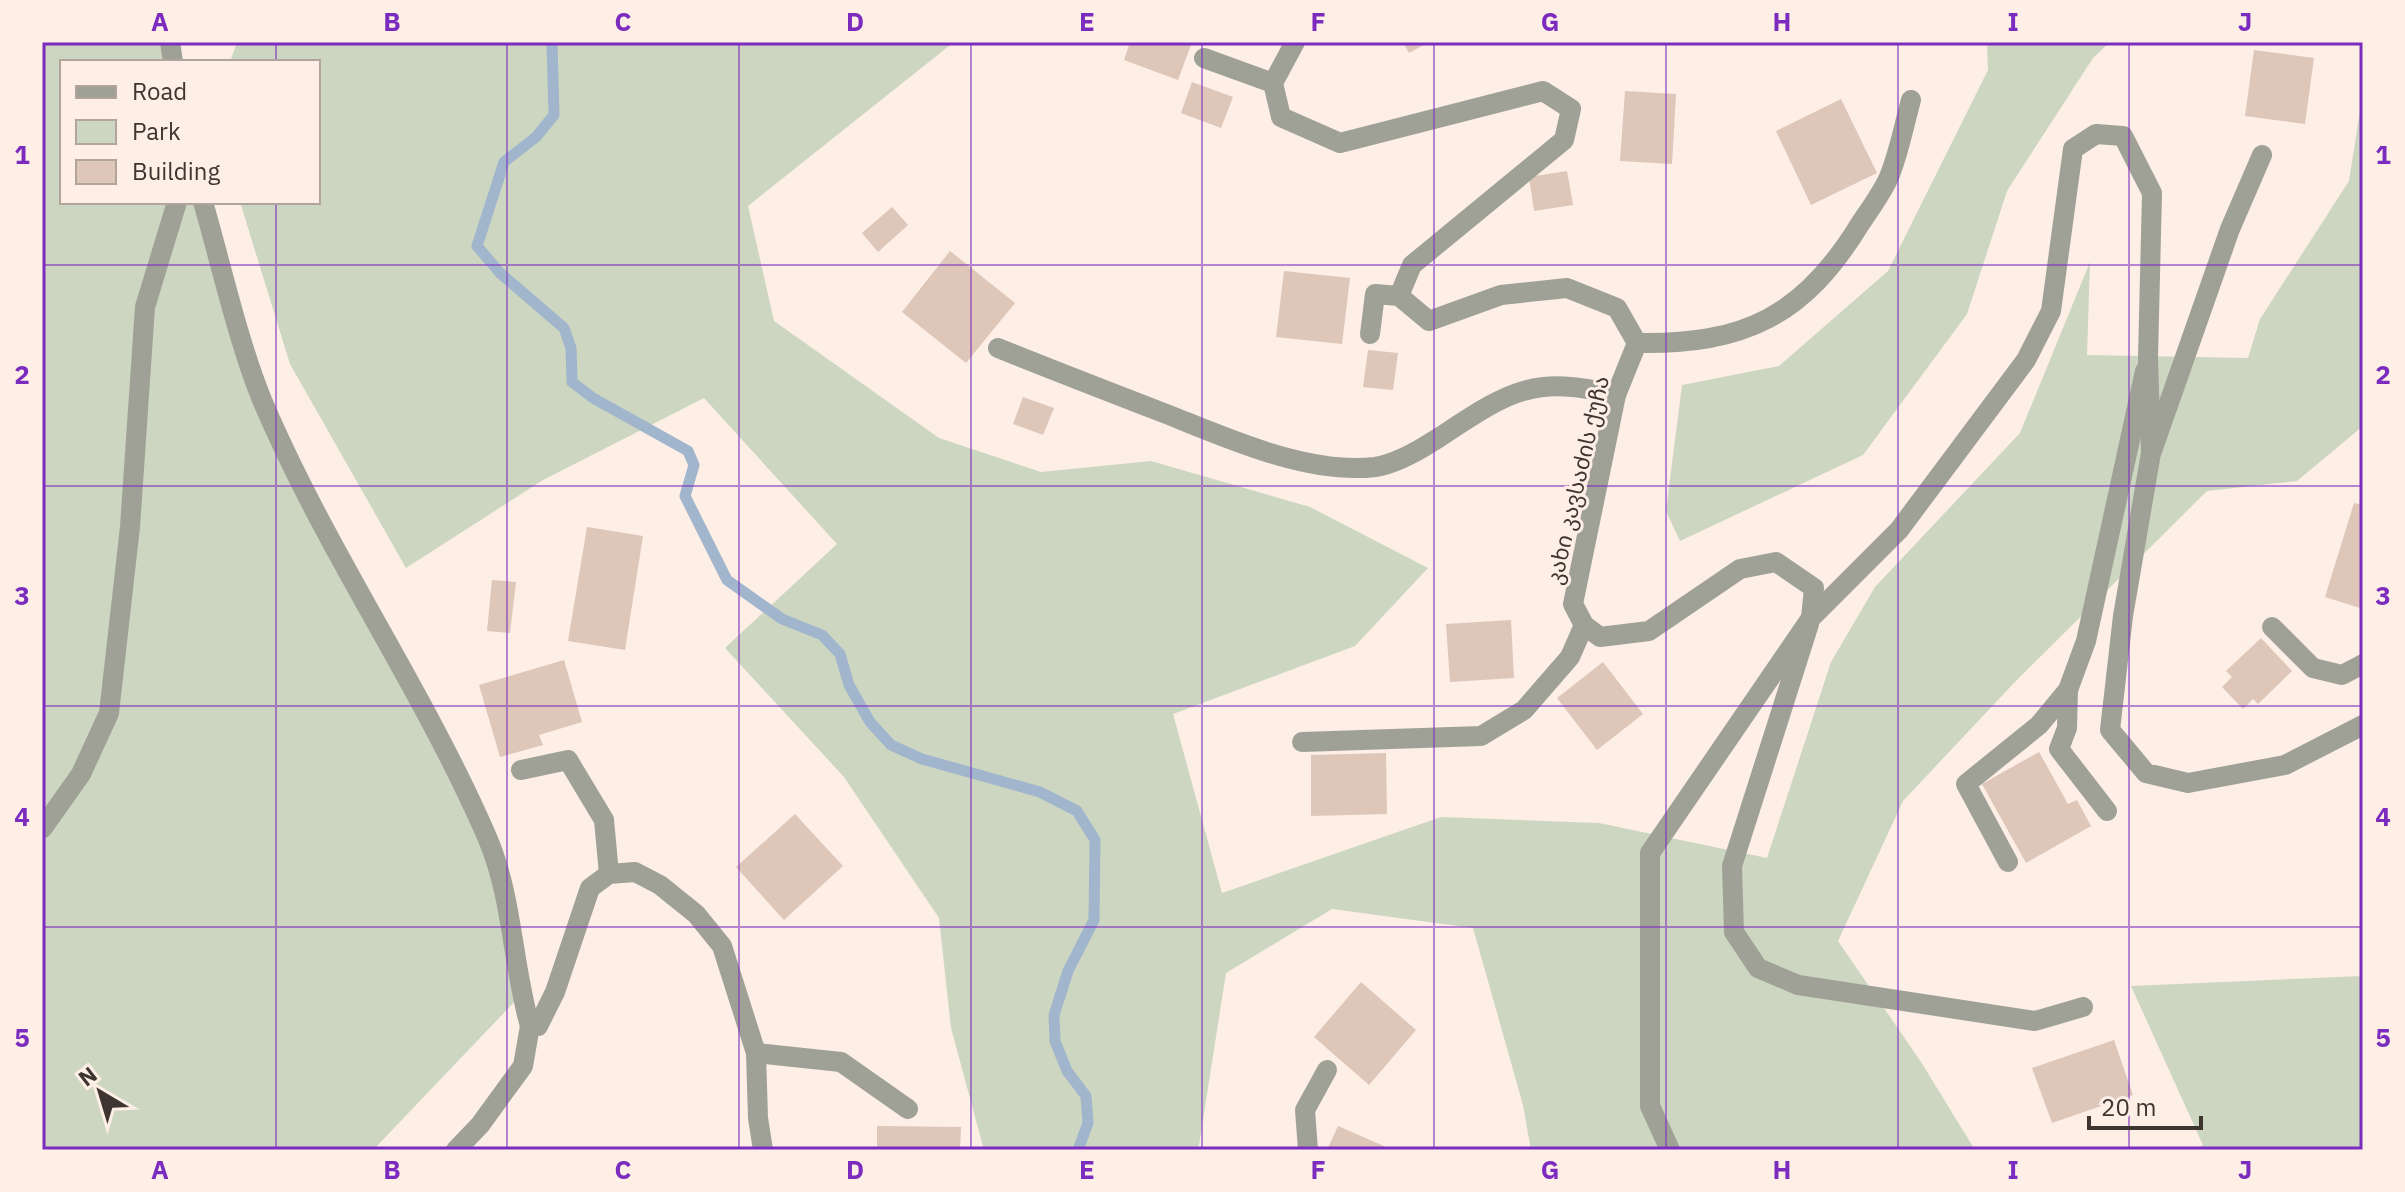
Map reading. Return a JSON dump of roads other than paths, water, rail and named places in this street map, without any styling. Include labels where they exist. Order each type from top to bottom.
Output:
[{"type":"street","points":[[1295,42],[1273,83],[1281,117],[1340,143],[1543,91],[1571,109],[1564,140],[1412,265],[1399,296]]},
{"type":"street","points":[[1204,58],[1273,83]]},
{"type":"street","points":[[1370,334],[1375,294],[1399,296],[1429,321],[1501,295],[1567,288],[1617,308],[1637,343],[1687,344],[1750,328],[1794,305],[1838,261],[1889,178],[1911,100]]},
{"type":"street","points":[[1670,1150],[1650,1106],[1650,853],[1811,618],[1899,530],[2026,360],[2051,311],[2073,149],[2096,134],[2123,136],[2152,193],[2148,358],[2151,453]]},
{"type":"street","points":[[2262,155],[2230,229],[2151,453],[2123,616],[2110,730],[2146,773],[2188,783],[2285,765],[2363,725]]},
{"type":"street","points":[[42,829],[81,774],[109,713],[130,527],[145,307],[176,204]]},
{"type":"street","points":[[204,204],[261,398],[488,839],[507,896],[513,953],[530,1026],[523,1066],[480,1125],[456,1150]]},
{"type":"street","name":"კახი კავსაძის ქუჩა","points":[[1584,625],[1573,604],[1616,395],[1637,343]]},
{"type":"street","points":[[998,348],[1254,448],[1326,465],[1376,467],[1390,462],[1417,451],[1500,400],[1539,385],[1575,385],[1616,395]]},
{"type":"street","points":[[2107,811],[2059,749],[2067,728],[2068,690],[2086,641],[2148,358]]},
{"type":"street","points":[[1302,742],[1481,736],[1524,710],[1570,657],[1584,625],[1600,637],[1649,631],[1740,569],[1776,562],[1814,588],[1811,618],[1732,866],[1734,932],[1758,968],[1798,985],[2035,1021],[2083,1007]]},
{"type":"street","points":[[2272,627],[2313,668],[2342,675],[2363,664]]},
{"type":"street","points":[[2008,862],[1966,784],[2039,725],[2068,690]]},
{"type":"street","points":[[521,770],[568,760],[604,820],[609,874]]},
{"type":"street","points":[[530,1026],[538,1026],[555,992],[590,888],[609,874],[635,872],[660,885],[696,914],[722,946],[756,1053],[758,1118],[763,1150]]},
{"type":"street","points":[[756,1053],[841,1062],[908,1109]]},
{"type":"street","points":[[1308,1150],[1305,1110],[1327,1070]]},
{"type":"waterway","points":[[552,42],[554,115],[536,137],[504,162],[477,246],[500,273],[564,328],[571,348],[572,382],[593,398],[688,451],[694,465],[685,496],[727,580],[782,619],[822,635],[840,654],[849,685],[870,722],[891,745],[922,759],[1040,792],[1077,811],[1095,840],[1094,920],[1068,971],[1054,1015],[1055,1041],[1067,1071],[1086,1096],[1088,1123],[1078,1150]]}]
